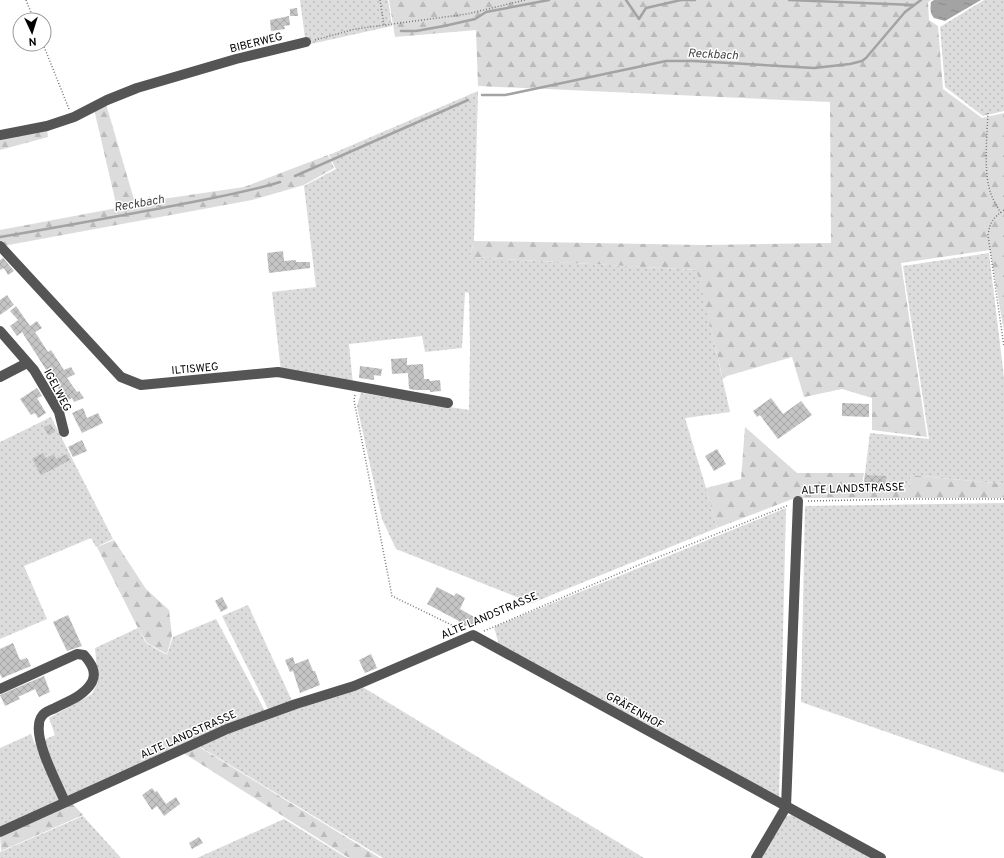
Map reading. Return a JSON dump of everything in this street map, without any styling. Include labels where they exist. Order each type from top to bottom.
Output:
[{"type":"street","name":"BIBERWEG","points":[[0,135],[47,126],[74,117],[107,100],[137,88],[236,59],[306,42]]},
{"type":"street","name":"ILTISWEG","points":[[0,246],[121,377],[141,385],[278,372],[448,403]]},
{"type":"street","name":"IGELWEG","points":[[0,331],[34,370],[59,412],[64,432]]},
{"type":"street","points":[[0,377],[27,363]]},
{"type":"street","points":[[756,858],[786,806],[798,501]]},
{"type":"street","name":"ALTE LANDSTRASSE","points":[[0,832],[227,729],[289,706],[354,686],[473,635]]},
{"type":"street","name":"GRÄFENHOF","points":[[473,635],[881,858]]},
{"type":"street","points":[[0,689],[77,654],[84,655],[90,662],[94,671],[93,680],[88,688],[80,695],[45,713],[39,724],[39,738],[42,748],[65,802]]},
{"type":"path","points":[[26,0],[31,12]]},
{"type":"path","points":[[380,0],[384,25]]},
{"type":"path","points":[[306,42],[355,29],[467,14],[525,0]]},
{"type":"path","points":[[46,52],[67,104],[74,117]]},
{"type":"path","points":[[988,112],[988,186],[1000,213]]},
{"type":"path","points":[[1004,210],[995,217],[990,224],[988,235],[1004,347]]},
{"type":"path","points":[[356,386],[354,400],[392,596],[473,635]]},
{"type":"path","name":"ALTE LANDSTRASSE","points":[[473,635],[641,564],[798,501],[1004,499]]},
{"type":"green space","points":[[300,0],[388,0],[392,26],[306,45]]},
{"type":"green space","points":[[389,0],[931,0],[928,2],[929,20],[938,26],[943,89],[982,118],[1004,113],[1004,332],[990,250],[901,263],[927,437],[872,430],[872,398],[842,389],[804,397],[792,357],[727,376],[723,379],[697,270],[470,257],[474,241],[705,245],[831,243],[830,102],[478,86],[476,30],[395,37]]},
{"type":"green space","points":[[984,0],[1004,0],[1004,111],[983,116],[945,87],[940,27]]},
{"type":"green space","points":[[478,91],[474,241],[470,257],[698,270],[730,412],[685,418],[717,528],[532,603],[396,549],[382,519],[357,406],[361,393],[469,410],[469,293],[465,292],[462,348],[425,352],[422,336],[349,344],[353,384],[281,371],[272,292],[316,287],[304,186],[336,169],[329,155]]},
{"type":"green space","points":[[106,104],[135,203],[244,187],[328,155],[334,168],[304,185],[252,200],[3,246],[0,243],[0,230],[117,208],[94,109]]},
{"type":"green space","points":[[47,128],[48,137],[0,150],[0,137]]},
{"type":"green space","points":[[989,253],[1004,377],[1004,484],[911,475],[909,487],[863,489],[870,433],[929,439],[903,266]]},
{"type":"green space","points":[[51,417],[113,539],[96,547],[91,538],[24,566],[47,619],[0,639],[0,442]]},
{"type":"green space","points":[[745,427],[797,473],[864,473],[861,490],[909,487],[911,475],[1004,484],[1004,498],[795,498],[717,528],[706,488],[741,479]]},
{"type":"green space","points":[[1004,503],[1004,773],[801,702],[805,506]]},
{"type":"green space","points":[[786,508],[779,799],[499,645],[494,627]]},
{"type":"green space","points":[[114,540],[146,589],[169,610],[172,636],[167,654],[147,643],[97,547]]},
{"type":"green space","points":[[248,605],[293,703],[269,711],[222,616]]},
{"type":"green space","points":[[216,619],[265,711],[0,829],[0,748],[31,734],[35,744],[55,735],[49,718],[92,694],[98,682],[95,648],[138,628],[146,643],[167,655],[173,637]]},
{"type":"green space","points":[[361,686],[644,858],[383,858],[197,745]]},
{"type":"green space","points":[[196,745],[380,858],[349,858],[182,752]]},
{"type":"green space","points":[[70,801],[83,815],[1,851],[0,834]]},
{"type":"green space","points":[[792,815],[877,858],[762,858],[786,816]]},
{"type":"green space","points":[[83,816],[121,858],[0,858],[0,852]]},
{"type":"green space","points":[[284,819],[347,858],[197,858]]},
{"type":"water","points":[[934,0],[981,0],[945,21],[934,18],[930,9],[931,2]]},
{"type":"building","points":[[297,8],[298,16],[290,16],[290,9]]},
{"type":"building","points":[[289,16],[290,25],[284,26],[285,29],[271,31],[270,20]]},
{"type":"building","points":[[283,251],[284,261],[296,260],[296,262],[310,262],[310,268],[269,273],[267,253]]},
{"type":"building","points":[[3,258],[14,271],[8,275],[4,268],[0,270],[0,260]]},
{"type":"building","points":[[7,295],[14,305],[0,315],[0,300]]},
{"type":"building","points":[[16,306],[30,326],[37,321],[42,328],[35,332],[48,352],[51,350],[64,370],[71,367],[75,374],[67,378],[77,392],[79,391],[84,398],[74,402],[72,398],[66,401],[22,332],[17,336],[10,326],[18,320],[10,311]]},
{"type":"building","points":[[407,358],[407,365],[423,364],[424,379],[429,379],[430,381],[440,380],[441,391],[430,392],[430,390],[409,389],[408,373],[392,374],[391,359]]},
{"type":"building","points":[[360,366],[382,369],[381,376],[374,375],[374,380],[359,378]]},
{"type":"building","points":[[37,388],[42,396],[37,398],[46,413],[38,418],[35,413],[31,415],[20,399]]},
{"type":"building","points":[[771,398],[783,414],[801,401],[812,415],[778,439],[760,415],[757,417],[753,411]]},
{"type":"building","points":[[842,403],[869,404],[869,417],[842,416]]},
{"type":"building","points":[[83,408],[87,418],[98,413],[103,423],[82,433],[72,413]]},
{"type":"building","points":[[51,424],[55,432],[48,435],[44,427]]},
{"type":"building","points":[[82,440],[87,451],[73,457],[68,447]]},
{"type":"building","points":[[717,449],[726,464],[714,471],[705,456]]},
{"type":"building","points":[[43,453],[46,458],[54,454],[56,459],[67,454],[70,460],[41,475],[32,459]]},
{"type":"building","points":[[865,475],[886,476],[885,488],[864,487]]},
{"type":"building","points":[[437,587],[454,596],[456,593],[465,598],[460,609],[476,618],[471,628],[466,625],[465,627],[458,623],[459,621],[427,604]]},
{"type":"building","points":[[222,597],[228,608],[221,612],[215,601]]},
{"type":"building","points":[[68,615],[82,646],[67,651],[53,622]]},
{"type":"building","points":[[13,643],[20,660],[27,658],[31,666],[2,678],[0,674],[0,649]]},
{"type":"building","points":[[371,654],[377,668],[365,673],[359,660]]},
{"type":"building","points":[[293,657],[295,664],[308,659],[313,671],[315,671],[320,685],[300,693],[293,671],[290,672],[285,660]]},
{"type":"building","points":[[44,676],[50,692],[39,697],[35,689],[18,697],[20,699],[5,706],[0,695]]},
{"type":"building","points":[[152,788],[155,792],[157,791],[166,804],[176,797],[180,804],[164,816],[157,806],[152,810],[142,795]]},
{"type":"building","points":[[199,837],[203,843],[192,849],[189,843]]},
{"type":"waterway","points":[[401,31],[416,31],[444,26],[475,19],[486,12],[549,0]]},
{"type":"waterway","points":[[626,0],[639,19],[646,8],[681,0],[695,0]]},
{"type":"waterway","points":[[789,0],[914,5]]},
{"type":"waterway","name":"Reckbach","points":[[482,95],[505,95],[666,61],[693,61],[814,68],[850,64],[862,61],[866,58],[905,12],[921,0]]},
{"type":"waterway","name":"Reckbach","points":[[295,176],[468,100]]},
{"type":"waterway","name":"Reckbach","points":[[0,237],[206,199],[251,190],[280,182]]}]
